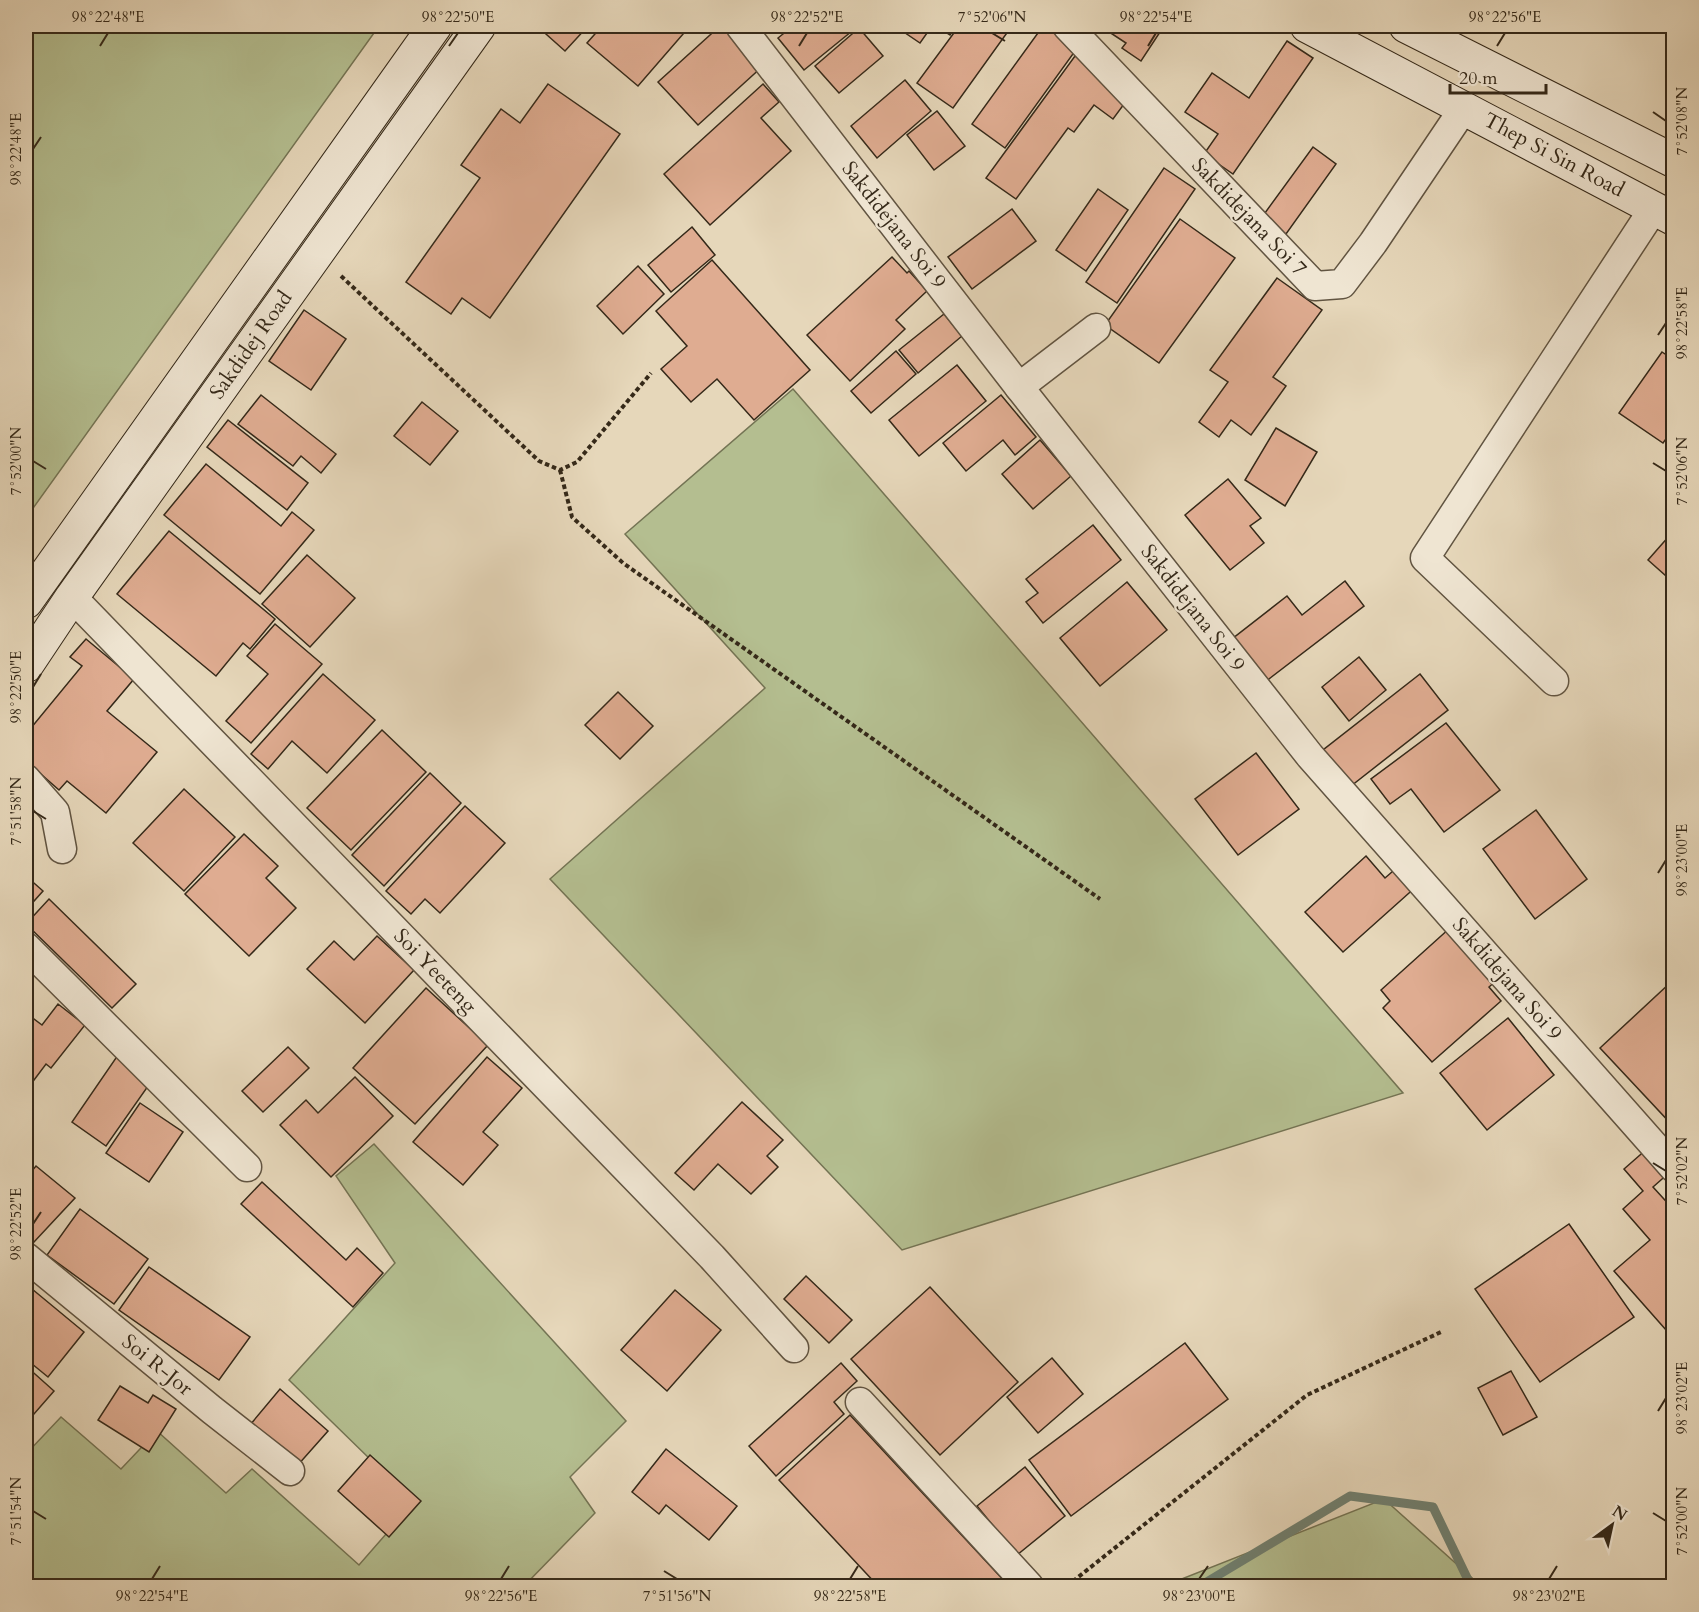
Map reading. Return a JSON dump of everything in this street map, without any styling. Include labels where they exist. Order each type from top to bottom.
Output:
[{"type":"main road","name":"Sakdidej Road","points":[[26,602],[435,26]]},
{"type":"main road","name":"Sakdidej Road","points":[[26,666],[72,597],[479,26]]},
{"type":"main road","name":"Thep Si Sin Road","points":[[1307,26],[1664,214]]},
{"type":"main road","points":[[1406,26],[1674,161]]},
{"type":"street","name":"Sakdidejana Soi 9","points":[[740,26],[1019,387],[1310,756],[1674,1168]]},
{"type":"street","name":"Sakdidejana Soi 7","points":[[1067,26],[1315,286],[1342,284],[1373,243],[1464,108]]},
{"type":"street","points":[[1554,681],[1425,558],[1664,214]]},
{"type":"street","points":[[1019,387],[1096,328]]},
{"type":"street","name":"Soi Yeeteng","points":[[72,597],[712,1257],[794,1348]]},
{"type":"street","points":[[26,779],[55,812],[62,849]]},
{"type":"street","points":[[26,947],[248,1167]]},
{"type":"street","name":"Soi R-Jor","points":[[26,1257],[290,1471]]},
{"type":"street","points":[[860,1402],[1029,1587]]},
{"type":"path","points":[[317,253],[539,461],[560,470],[577,462],[651,373]]},
{"type":"path","points":[[560,470],[573,516],[623,563],[1100,899]]},
{"type":"path","points":[[1067,1587],[1307,1395],[1441,1332]]},
{"type":"green space","points":[[26,26],[379,26],[26,518]]},
{"type":"green space","points":[[793,389],[1403,1093],[902,1250],[550,879],[765,688],[625,534]]},
{"type":"green space","points":[[374,1144],[626,1421],[570,1477],[595,1513],[524,1586],[26,1586],[26,1454],[61,1417],[121,1469],[157,1431],[226,1493],[252,1469],[359,1565],[414,1502],[289,1380],[395,1263],[336,1176]]},
{"type":"green space","points":[[1384,1499],[1481,1586],[1164,1586]]},
{"type":"building","points":[[537,26],[588,26],[565,51]]},
{"type":"building","points":[[602,26],[690,26],[638,86],[587,43]]},
{"type":"building","points":[[720,26],[727,26],[764,65],[698,125],[658,82]]},
{"type":"building","points":[[793,26],[857,27],[804,70],[778,38]]},
{"type":"building","points":[[895,26],[932,26],[920,43]]},
{"type":"building","points":[[936,26],[956,26],[950,35]]},
{"type":"building","points":[[959,26],[1002,26],[1009,30],[953,108],[917,83]]},
{"type":"building","points":[[1043,26],[1047,26],[1078,47],[1005,148],[972,124]]},
{"type":"building","points":[[1100,26],[1164,26],[1141,61],[1122,48],[1126,43]]},
{"type":"building","points":[[859,28],[883,56],[839,93],[815,66]]},
{"type":"building","points":[[1287,41],[1313,58],[1233,174],[1204,154],[1218,134],[1185,112],[1212,73],[1249,98]]},
{"type":"building","points":[[1075,56],[1130,96],[1113,119],[1094,105],[1074,132],[1068,128],[1016,199],[986,178]]},
{"type":"building","points":[[905,80],[931,111],[877,158],[851,126]]},
{"type":"building","points":[[548,84],[620,134],[490,318],[462,298],[451,314],[406,282],[480,178],[461,165],[501,109],[520,123]]},
{"type":"building","points":[[763,84],[779,102],[761,118],[791,151],[710,225],[664,174]]},
{"type":"building","points":[[937,111],[965,146],[934,170],[907,135]]},
{"type":"building","points":[[1313,147],[1336,164],[1286,234],[1262,217]]},
{"type":"building","points":[[1164,168],[1195,189],[1117,303],[1086,282]]},
{"type":"building","points":[[1098,189],[1128,210],[1086,271],[1056,250]]},
{"type":"building","points":[[1012,209],[1036,241],[972,289],[948,257]]},
{"type":"building","points":[[1180,219],[1235,258],[1159,363],[1105,325]]},
{"type":"building","points":[[692,227],[715,255],[671,292],[648,265]]},
{"type":"building","points":[[892,257],[907,273],[909,271],[927,291],[896,320],[905,329],[850,381],[807,335]]},
{"type":"building","points":[[712,260],[810,370],[754,420],[717,379],[691,402],[661,369],[687,346],[656,311]]},
{"type":"building","points":[[638,266],[664,294],[623,334],[597,306]]},
{"type":"building","points":[[1277,278],[1322,310],[1273,377],[1286,386],[1251,435],[1231,420],[1219,437],[1199,422],[1228,382],[1210,370]]},
{"type":"building","points":[[304,310],[346,339],[311,390],[269,361]]},
{"type":"building","points":[[944,314],[962,336],[918,373],[899,350]]},
{"type":"building","points":[[896,351],[916,374],[871,413],[851,391]]},
{"type":"building","points":[[1662,352],[1674,360],[1674,428],[1663,443],[1619,413]]},
{"type":"building","points":[[957,365],[986,401],[919,456],[889,420]]},
{"type":"building","points":[[261,395],[336,454],[321,473],[301,456],[293,466],[238,424]]},
{"type":"building","points":[[1001,395],[1036,437],[1015,455],[1003,440],[966,471],[943,443]]},
{"type":"building","points":[[422,402],[458,431],[430,465],[394,436]]},
{"type":"building","points":[[228,420],[308,483],[287,510],[207,447]]},
{"type":"building","points":[[1276,428],[1317,452],[1285,506],[1245,480]]},
{"type":"building","points":[[1040,440],[1071,476],[1033,509],[1002,474]]},
{"type":"building","points":[[206,464],[281,526],[292,512],[314,530],[260,594],[164,515]]},
{"type":"building","points":[[1228,479],[1261,518],[1250,526],[1264,543],[1230,570],[1185,515]]},
{"type":"building","points":[[1093,525],[1121,560],[1043,623],[1026,602],[1038,593],[1026,579]]},
{"type":"building","points":[[169,531],[275,619],[250,649],[243,643],[216,676],[117,594]]},
{"type":"building","points":[[1670,535],[1674,538],[1674,583],[1648,560]]},
{"type":"building","points":[[307,555],[355,598],[310,647],[262,604]]},
{"type":"building","points":[[1345,581],[1364,606],[1265,682],[1232,639],[1287,596],[1302,615]]},
{"type":"building","points":[[1127,582],[1167,630],[1100,686],[1060,638]]},
{"type":"building","points":[[275,624],[322,664],[251,743],[226,721],[268,674],[247,656]]},
{"type":"building","points":[[86,639],[134,679],[107,711],[157,752],[106,813],[67,781],[59,790],[26,761],[26,734],[82,666],[70,657]]},
{"type":"building","points":[[1359,657],[1386,690],[1349,721],[1322,687]]},
{"type":"building","points":[[323,674],[375,720],[327,773],[292,741],[268,769],[251,754]]},
{"type":"building","points":[[1420,674],[1448,710],[1351,786],[1323,750]]},
{"type":"building","points":[[618,692],[653,726],[620,759],[585,725]]},
{"type":"building","points":[[1446,723],[1500,790],[1444,832],[1411,789],[1390,804],[1371,779]]},
{"type":"building","points":[[382,730],[426,772],[351,850],[307,808]]},
{"type":"building","points":[[1256,753],[1299,809],[1238,855],[1195,799]]},
{"type":"building","points":[[430,773],[461,803],[384,886],[352,855]]},
{"type":"building","points":[[184,789],[235,837],[184,891],[133,843]]},
{"type":"building","points":[[465,806],[505,843],[440,913],[425,899],[411,914],[386,891]]},
{"type":"building","points":[[1536,810],[1587,879],[1535,919],[1483,849]]},
{"type":"building","points":[[244,834],[278,866],[266,878],[296,908],[249,956],[185,894]]},
{"type":"building","points":[[1366,856],[1385,878],[1400,865],[1418,885],[1343,952],[1305,912]]},
{"type":"building","points":[[26,876],[43,891],[26,910]]},
{"type":"building","points":[[49,899],[136,984],[112,1008],[26,924]]},
{"type":"building","points":[[1451,927],[1498,979],[1489,987],[1501,1001],[1432,1062],[1383,1008],[1390,1001],[1381,990]]},
{"type":"building","points":[[377,936],[414,970],[365,1023],[307,969],[334,941],[354,960]]},
{"type":"building","points":[[1670,983],[1674,986],[1674,1127],[1600,1048]]},
{"type":"building","points":[[426,988],[488,1045],[415,1124],[353,1068]]},
{"type":"building","points":[[58,1004],[85,1025],[51,1068],[46,1064],[28,1088],[26,1086],[26,1013],[42,1025]]},
{"type":"building","points":[[1508,1018],[1554,1075],[1487,1130],[1440,1073]]},
{"type":"building","points":[[288,1047],[309,1068],[263,1112],[242,1091]]},
{"type":"building","points":[[118,1055],[153,1079],[106,1146],[72,1122]]},
{"type":"building","points":[[487,1057],[522,1088],[483,1132],[498,1145],[463,1185],[413,1142]]},
{"type":"building","points":[[355,1077],[393,1116],[331,1177],[280,1125],[306,1100],[318,1113]]},
{"type":"building","points":[[742,1102],[783,1140],[767,1156],[778,1167],[751,1194],[718,1164],[694,1190],[675,1173]]},
{"type":"building","points":[[140,1103],[183,1132],[149,1182],[106,1153]]},
{"type":"building","points":[[1648,1148],[1670,1172],[1653,1187],[1674,1210],[1674,1339],[1614,1271],[1650,1240],[1623,1209],[1643,1191],[1624,1169]]},
{"type":"building","points":[[36,1166],[75,1198],[34,1242],[26,1235],[26,1178]]},
{"type":"building","points":[[262,1182],[346,1260],[357,1248],[383,1273],[353,1307],[241,1204]]},
{"type":"building","points":[[80,1209],[148,1259],[114,1304],[47,1255]]},
{"type":"building","points":[[1569,1224],[1634,1317],[1540,1382],[1475,1289]]},
{"type":"building","points":[[149,1267],[250,1337],[219,1380],[119,1310]]},
{"type":"building","points":[[806,1276],[852,1320],[829,1343],[784,1299]]},
{"type":"building","points":[[26,1284],[84,1332],[48,1377],[26,1359]]},
{"type":"building","points":[[930,1287],[1018,1382],[940,1455],[851,1359]]},
{"type":"building","points":[[675,1290],[721,1330],[667,1391],[621,1350]]},
{"type":"building","points":[[1185,1343],[1228,1399],[1071,1516],[1029,1460]]},
{"type":"building","points":[[1052,1358],[1083,1394],[1038,1433],[1007,1397]]},
{"type":"building","points":[[841,1363],[857,1381],[834,1402],[844,1414],[776,1476],[749,1446]]},
{"type":"building","points":[[26,1366],[54,1391],[27,1422],[26,1420]]},
{"type":"building","points":[[1511,1371],[1537,1417],[1503,1435],[1478,1388]]},
{"type":"building","points":[[120,1386],[148,1403],[153,1395],[176,1409],[149,1452],[98,1420]]},
{"type":"building","points":[[280,1389],[328,1431],[297,1466],[250,1425]]},
{"type":"building","points":[[850,1415],[1009,1586],[878,1586],[779,1480]]},
{"type":"building","points":[[666,1449],[737,1506],[709,1540],[666,1505],[659,1514],[632,1492]]},
{"type":"building","points":[[370,1455],[421,1501],[389,1537],[338,1491]]},
{"type":"building","points":[[1025,1467],[1065,1516],[1017,1555],[977,1506]]},
{"type":"waterway","points":[[1200,1586],[1350,1496],[1433,1507],[1471,1586]]}]
